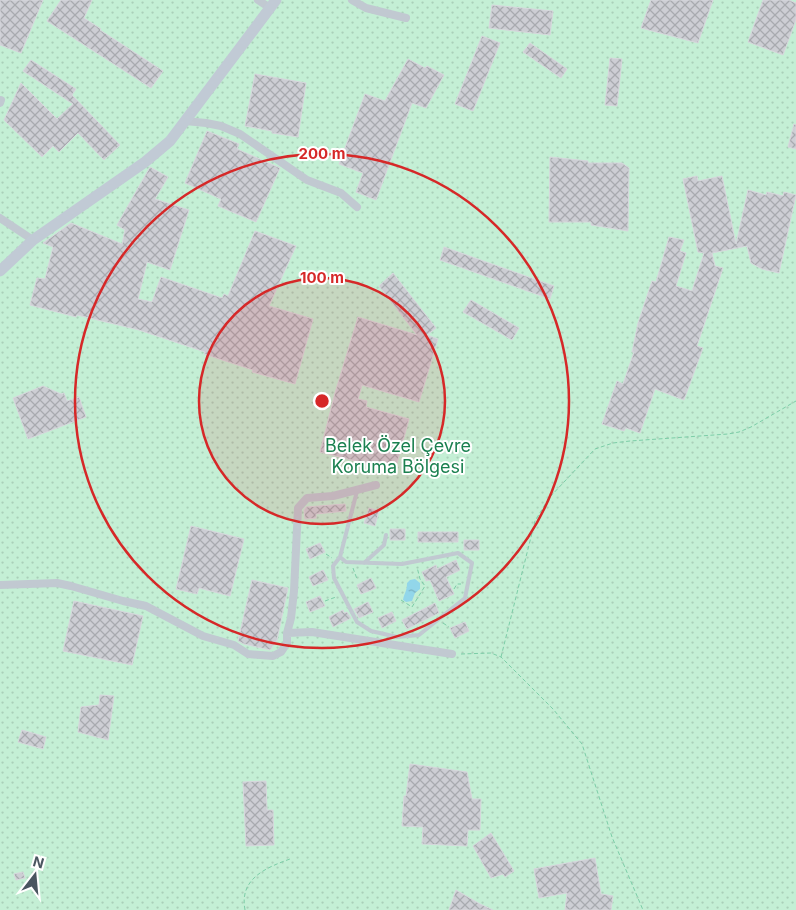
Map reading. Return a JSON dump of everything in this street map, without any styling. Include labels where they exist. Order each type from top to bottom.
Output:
[{"type":"main road","points":[[0,271],[33,240],[170,142],[273,4]]},
{"type":"street","points":[[258,0],[273,4]]},
{"type":"street","points":[[352,0],[366,8],[406,18]]},
{"type":"street","points":[[185,121],[221,126],[240,134],[307,180],[341,193],[357,207]]},
{"type":"street","points":[[0,218],[33,240]]},
{"type":"street","points":[[0,584],[57,583],[146,606],[192,631],[234,645],[248,654],[273,656],[281,652],[287,643],[287,633],[292,618],[298,508],[306,498],[334,496],[376,485]]},
{"type":"street","points":[[287,633],[312,632],[452,654]]},
{"type":"lane","points":[[340,557],[346,562],[402,564],[458,553],[472,563],[465,598],[419,636],[397,638],[371,631],[357,622],[334,578],[333,566],[340,557],[357,491]]},
{"type":"lane","points":[[364,563],[384,544],[386,535]]},
{"type":"path","points":[[502,657],[535,521],[549,498],[595,449],[613,443],[739,432],[796,401]]},
{"type":"path","points":[[401,600],[412,607],[425,586],[420,579],[415,561]]},
{"type":"path","points":[[351,562],[357,579]]},
{"type":"path","points":[[454,588],[457,584],[468,585]]},
{"type":"path","points":[[325,601],[343,594]]},
{"type":"path","points":[[452,654],[491,653],[502,657],[553,708],[582,744],[612,837],[643,910]]},
{"type":"path","points":[[245,910],[243,902],[245,888],[258,874],[290,859]]},
{"type":"green space","name":"Belek Özel Çevre Koruma Bölgesi","points":[[0,0],[796,0],[796,910],[0,910]]},
{"type":"water","points":[[415,579],[420,583],[420,589],[415,593],[412,601],[406,602],[403,600],[407,583]]},
{"type":"building","points":[[0,0],[43,0],[21,53],[0,45]]},
{"type":"building","points":[[61,0],[92,0],[84,18],[163,71],[151,88],[47,21]]},
{"type":"building","points":[[651,0],[713,0],[698,43],[641,28]]},
{"type":"building","points":[[763,0],[789,0],[796,3],[796,20],[783,55],[748,42]]},
{"type":"building","points":[[492,5],[553,11],[550,35],[489,28]]},
{"type":"building","points":[[482,36],[500,43],[473,111],[455,104]]},
{"type":"building","points":[[530,43],[567,69],[561,78],[523,52]]},
{"type":"building","points":[[610,58],[622,59],[617,106],[605,105]]},
{"type":"building","points":[[408,59],[444,75],[426,108],[412,103],[376,200],[356,192],[363,173],[339,164],[365,94],[385,101]]},
{"type":"building","points":[[31,60],[76,89],[72,95],[120,145],[104,160],[78,133],[59,152],[53,146],[42,157],[4,120],[21,83],[57,119],[73,104],[23,71]]},
{"type":"building","points":[[255,74],[306,83],[298,137],[245,126]]},
{"type":"building","points":[[794,124],[796,125],[796,149],[788,147]]},
{"type":"building","points":[[207,131],[239,144],[237,149],[280,168],[256,222],[218,206],[221,199],[185,183]]},
{"type":"building","points":[[550,157],[588,161],[588,163],[622,163],[629,168],[628,231],[591,225],[591,222],[549,222]]},
{"type":"building","points":[[150,167],[168,177],[155,199],[189,210],[170,270],[147,262],[138,299],[152,302],[161,277],[222,298],[224,294],[228,296],[255,231],[296,246],[269,306],[313,319],[295,384],[252,372],[253,370],[204,354],[205,352],[139,330],[30,305],[37,278],[45,279],[53,247],[43,243],[71,223],[122,244],[125,230],[117,225]]},
{"type":"building","points":[[697,176],[698,181],[722,176],[736,244],[748,190],[766,195],[767,192],[783,196],[784,192],[796,195],[779,273],[762,269],[751,263],[747,246],[712,253],[715,266],[723,268],[697,346],[703,348],[684,400],[655,389],[640,433],[626,428],[624,431],[602,424],[617,381],[623,384],[634,352],[632,352],[638,323],[652,281],[656,282],[669,237],[684,240],[680,251],[686,253],[676,286],[692,291],[704,253],[698,252],[683,179]]},
{"type":"building","points":[[444,247],[554,286],[550,299],[440,260]]},
{"type":"building","points":[[393,273],[436,328],[427,335],[438,339],[419,402],[362,385],[358,399],[367,401],[366,407],[409,419],[395,471],[320,452],[335,393],[358,317],[417,335],[379,286]]},
{"type":"building","points":[[471,300],[519,328],[512,340],[463,312]]},
{"type":"building","points":[[43,386],[61,394],[64,393],[67,401],[79,397],[86,417],[28,439],[13,398]]},
{"type":"building","points":[[345,504],[346,511],[316,514],[316,518],[305,519],[304,510],[306,507]]},
{"type":"building","points":[[369,508],[379,511],[375,526],[364,523]]},
{"type":"building","points":[[191,526],[244,539],[230,596],[199,588],[197,594],[176,589]]},
{"type":"building","points":[[390,529],[405,529],[405,540],[390,540]]},
{"type":"building","points":[[418,532],[458,532],[458,542],[418,542]]},
{"type":"building","points":[[464,540],[479,540],[479,550],[464,550]]},
{"type":"building","points":[[320,543],[325,552],[310,559],[306,549]]},
{"type":"building","points":[[456,560],[460,570],[446,577],[454,594],[439,601],[430,580],[426,581],[422,572],[436,565],[437,569]]},
{"type":"building","points":[[323,570],[328,580],[313,586],[309,577]]},
{"type":"building","points":[[371,578],[376,588],[361,594],[357,585]]},
{"type":"building","points":[[252,580],[288,588],[277,640],[270,650],[238,641]]},
{"type":"building","points":[[320,596],[325,606],[310,612],[306,602]]},
{"type":"building","points":[[74,601],[143,616],[132,665],[63,651]]},
{"type":"building","points":[[368,602],[373,612],[359,618],[354,609]]},
{"type":"building","points":[[435,603],[439,613],[407,629],[402,620]]},
{"type":"building","points":[[343,610],[351,618],[333,627],[329,617]]},
{"type":"building","points":[[392,612],[396,621],[382,628],[378,618]]},
{"type":"building","points":[[465,622],[469,631],[455,638],[450,628]]},
{"type":"building","points":[[100,695],[114,696],[108,740],[78,732],[81,707],[99,705]]},
{"type":"building","points":[[22,730],[46,737],[43,749],[18,742]]},
{"type":"building","points":[[410,764],[467,772],[472,799],[481,799],[480,830],[468,830],[467,846],[422,844],[423,827],[402,826],[404,796],[406,796]]},
{"type":"building","points":[[266,781],[267,810],[273,810],[274,845],[246,846],[243,782]]},
{"type":"building","points":[[491,833],[514,871],[505,877],[503,874],[491,878],[473,846]]},
{"type":"building","points":[[595,858],[601,894],[613,896],[611,910],[565,910],[567,893],[539,898],[534,869]]},
{"type":"building","points":[[23,872],[25,878],[16,880],[14,874]]},
{"type":"building","points":[[456,890],[480,904],[493,910],[449,910]]}]
